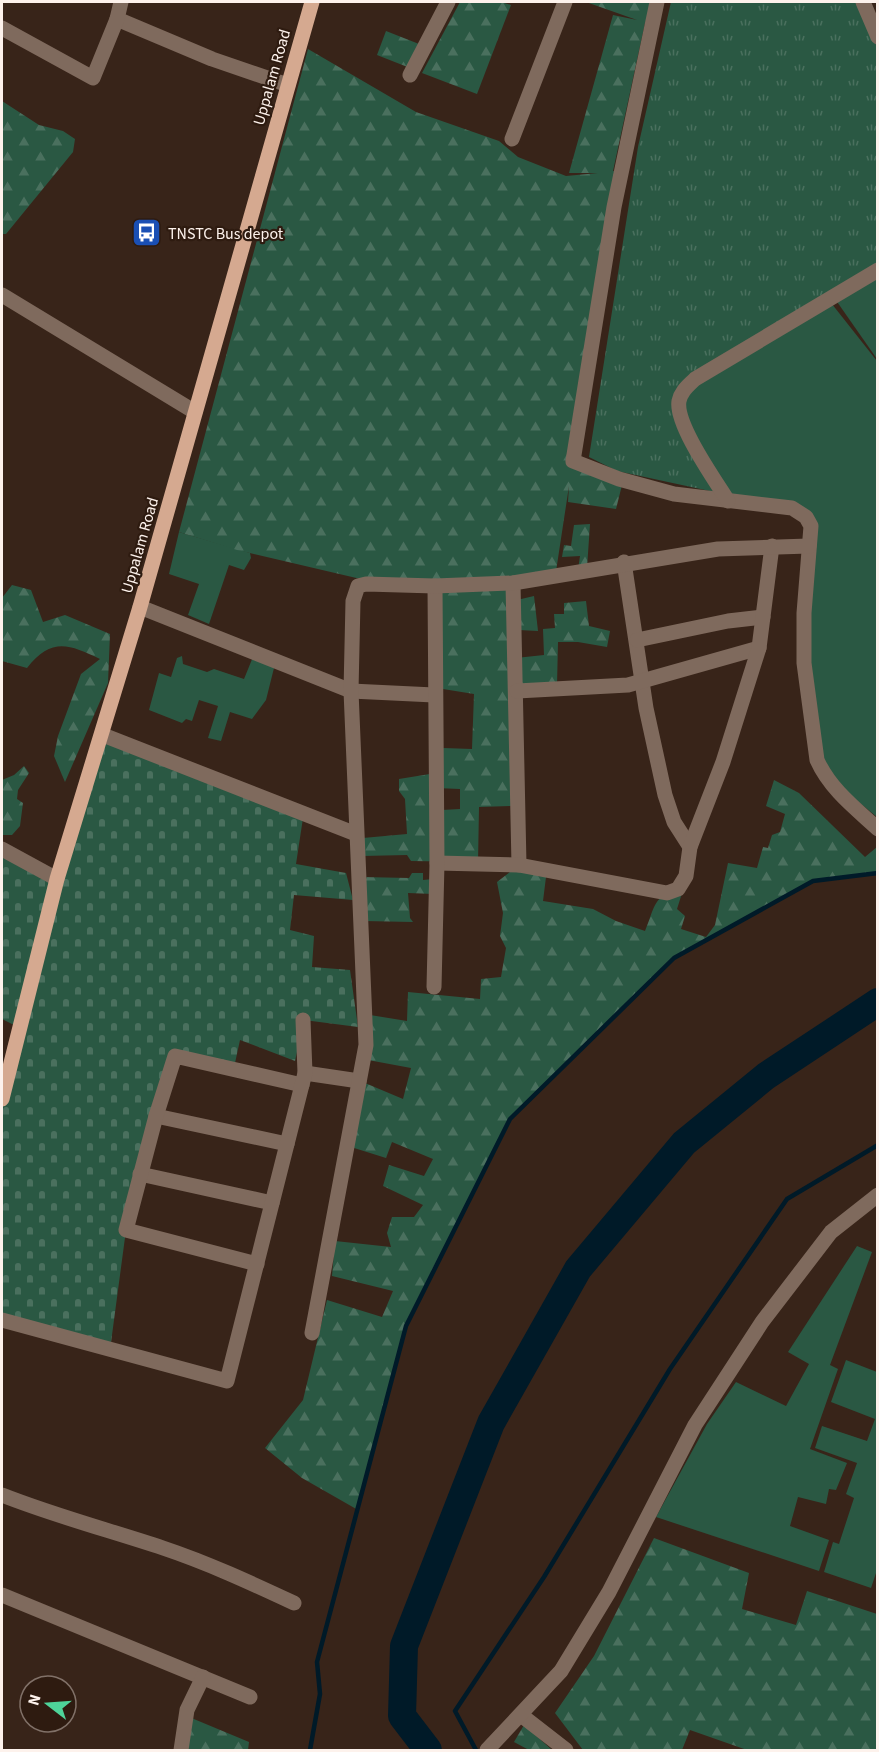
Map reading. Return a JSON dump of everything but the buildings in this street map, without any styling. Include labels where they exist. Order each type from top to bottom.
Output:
[{"type":"main road","name":"Uppalam Road","points":[[2,1099],[57,879],[103,735],[312,2]]},
{"type":"street","points":[[2,28],[93,78],[117,20],[121,2]]},
{"type":"street","points":[[410,75],[448,2]]},
{"type":"street","points":[[513,139],[565,2]]},
{"type":"street","points":[[657,2],[614,207],[573,461],[619,479],[674,494],[792,508],[801,512],[810,526],[804,613],[804,663],[817,760],[823,773],[839,793],[878,829]]},
{"type":"street","points":[[863,2],[878,37]]},
{"type":"street","points":[[117,20],[212,59],[288,85]]},
{"type":"street","points":[[728,501],[681,419],[679,400],[684,390],[695,379],[878,270]]},
{"type":"street","points":[[2,295],[195,412]]},
{"type":"street","points":[[437,863],[519,865],[667,893],[678,889],[686,876],[690,847],[723,762],[759,648],[772,546]]},
{"type":"street","points":[[312,1333],[366,1045],[351,691],[353,601],[358,586],[366,584],[435,586],[513,583],[585,573],[624,562],[718,549],[809,546]]},
{"type":"street","points":[[624,562],[643,682],[665,795],[674,822],[690,847]]},
{"type":"street","points":[[513,583],[519,865]]},
{"type":"street","points":[[434,987],[437,863],[435,586]]},
{"type":"street","points":[[140,607],[351,691],[434,695]]},
{"type":"street","points":[[637,640],[728,621],[763,618]]},
{"type":"street","points":[[517,691],[627,686],[759,648]]},
{"type":"street","points":[[103,735],[356,834]]},
{"type":"street","points":[[2,849],[57,879]]},
{"type":"street","points":[[2,1320],[227,1381],[304,1079],[303,1020]]},
{"type":"street","points":[[256,1264],[126,1230],[156,1116],[175,1056],[304,1079],[359,1081]]},
{"type":"street","points":[[156,1116],[287,1144]]},
{"type":"street","points":[[140,1174],[272,1203]]},
{"type":"street","points":[[487,1750],[561,1671],[609,1592],[695,1425],[762,1322],[831,1232],[878,1195]]},
{"type":"street","points":[[2,1495],[54,1516],[163,1548],[223,1570],[294,1603]]},
{"type":"street","points":[[2,1597],[250,1697]]},
{"type":"street","points":[[181,1750],[186,1710],[203,1677]]},
{"type":"street","points":[[521,1715],[566,1750]]},
{"type":"green space","points":[[460,2],[501,2],[511,5],[477,94],[422,73]]},
{"type":"green space","points":[[586,2],[657,2],[645,23],[613,171],[622,171],[573,461],[622,485],[616,509],[568,502],[569,486],[555,578],[512,583],[512,806],[479,807],[478,862],[411,861],[407,855],[361,856],[363,838],[407,834],[405,799],[399,791],[399,779],[436,773],[443,748],[472,749],[474,694],[443,689],[434,586],[382,584],[237,550],[179,532],[308,49],[416,112],[499,141],[518,157],[566,176],[598,173],[569,173],[613,15],[637,20]],"holes":[[[436,788],[460,789],[460,809],[442,810]]]},
{"type":"green space","points":[[671,2],[859,2],[877,47],[877,265],[689,379],[674,410],[719,493],[617,471],[589,457],[638,147]]},
{"type":"green space","points":[[386,31],[419,44],[410,68],[377,55]]},
{"type":"green space","points":[[2,101],[39,125],[63,131],[75,139],[73,152],[6,234],[2,234]]},
{"type":"green space","points":[[877,274],[877,359],[833,296]]},
{"type":"green space","points":[[828,299],[877,361],[877,817],[823,773],[804,663],[806,517],[728,501],[681,419],[684,390]]},
{"type":"green space","points":[[590,524],[587,568],[578,570],[580,556],[562,557],[564,545],[571,546],[574,525]]},
{"type":"green space","points":[[179,532],[250,553],[251,558],[244,570],[229,565],[209,624],[188,615],[199,584],[169,574]]},
{"type":"green space","points":[[12,585],[31,590],[43,622],[65,615],[110,634],[108,683],[65,782],[54,756],[58,736],[81,674],[100,659],[70,647],[61,646],[44,651],[27,668],[2,661],[2,598]]},
{"type":"green space","points":[[534,596],[538,631],[519,630],[517,600]]},
{"type":"green space","points":[[586,601],[589,626],[610,631],[607,647],[578,642],[558,642],[557,685],[517,691],[516,658],[544,655],[543,629],[555,628],[554,614],[564,614],[564,603]]},
{"type":"green space","points":[[255,652],[275,664],[266,700],[252,719],[230,712],[221,741],[208,738],[218,706],[199,700],[192,721],[186,719],[182,723],[149,710],[159,673],[171,677],[177,658],[182,656],[183,664],[207,672],[214,669],[244,679]]},
{"type":"green space","points":[[103,735],[303,818],[296,864],[346,873],[353,900],[294,895],[290,930],[314,936],[312,967],[350,970],[358,1027],[304,1020],[295,1061],[240,1040],[235,1063],[175,1056],[126,1230],[110,1350],[2,1320],[2,1096],[20,1028],[2,1019],[2,852],[60,881]]},
{"type":"green space","points":[[24,766],[29,773],[18,790],[17,799],[23,803],[20,826],[12,835],[2,835],[2,780],[14,775]]},
{"type":"green space","points":[[774,780],[799,793],[865,857],[877,847],[877,873],[812,881],[674,958],[511,1119],[406,1326],[358,1510],[302,1478],[265,1448],[303,1400],[327,1300],[382,1317],[393,1291],[332,1276],[335,1241],[391,1247],[387,1233],[392,1217],[414,1217],[423,1205],[383,1186],[389,1165],[424,1176],[433,1159],[392,1142],[386,1158],[351,1147],[365,1083],[403,1099],[411,1068],[368,1060],[370,1015],[407,1021],[408,992],[480,999],[481,979],[501,977],[506,948],[500,936],[503,913],[497,882],[519,865],[546,877],[543,901],[593,909],[616,921],[645,931],[660,898],[683,890],[677,909],[685,916],[681,929],[706,937],[715,925],[728,863],[757,868],[763,847],[768,848],[772,835],[780,832],[785,814],[766,806]]},
{"type":"green space","points":[[412,873],[423,873],[423,880],[433,879],[434,894],[408,893],[410,918],[413,922],[364,921],[362,877],[409,878]]},
{"type":"green space","points":[[857,1246],[872,1252],[830,1365],[838,1369],[810,1449],[847,1463],[836,1490],[829,1489],[826,1504],[798,1497],[790,1526],[829,1540],[819,1571],[656,1517],[707,1424],[736,1382],[786,1406],[809,1364],[788,1352]]},
{"type":"green space","points":[[846,1360],[877,1372],[878,1567],[871,1588],[824,1572],[833,1542],[839,1544],[854,1498],[846,1494],[857,1463],[815,1448],[822,1426],[867,1441],[875,1419],[831,1402]]},
{"type":"green space","points":[[654,1538],[749,1573],[742,1609],[796,1625],[807,1591],[877,1614],[877,1750],[747,1750],[690,1730],[682,1750],[583,1750],[555,1713],[594,1656]]},
{"type":"green space","points":[[189,1717],[249,1742],[248,1750],[184,1750]]},
{"type":"green space","points":[[524,1725],[552,1750],[529,1750],[514,1742]]},
{"type":"waterway","points":[[310,1750],[320,1694],[317,1662],[406,1326],[510,1119],[674,958],[813,881],[878,873]]},
{"type":"waterway","points":[[428,1750],[402,1716],[404,1646],[491,1423],[578,1269],[684,1143],[766,1076],[878,1002]]},
{"type":"waterway","points":[[476,1750],[455,1711],[544,1577],[670,1369],[787,1199],[878,1145]]},
{"type":"place","name":"TNSTC Bus depot","points":[[147,233]]}]
